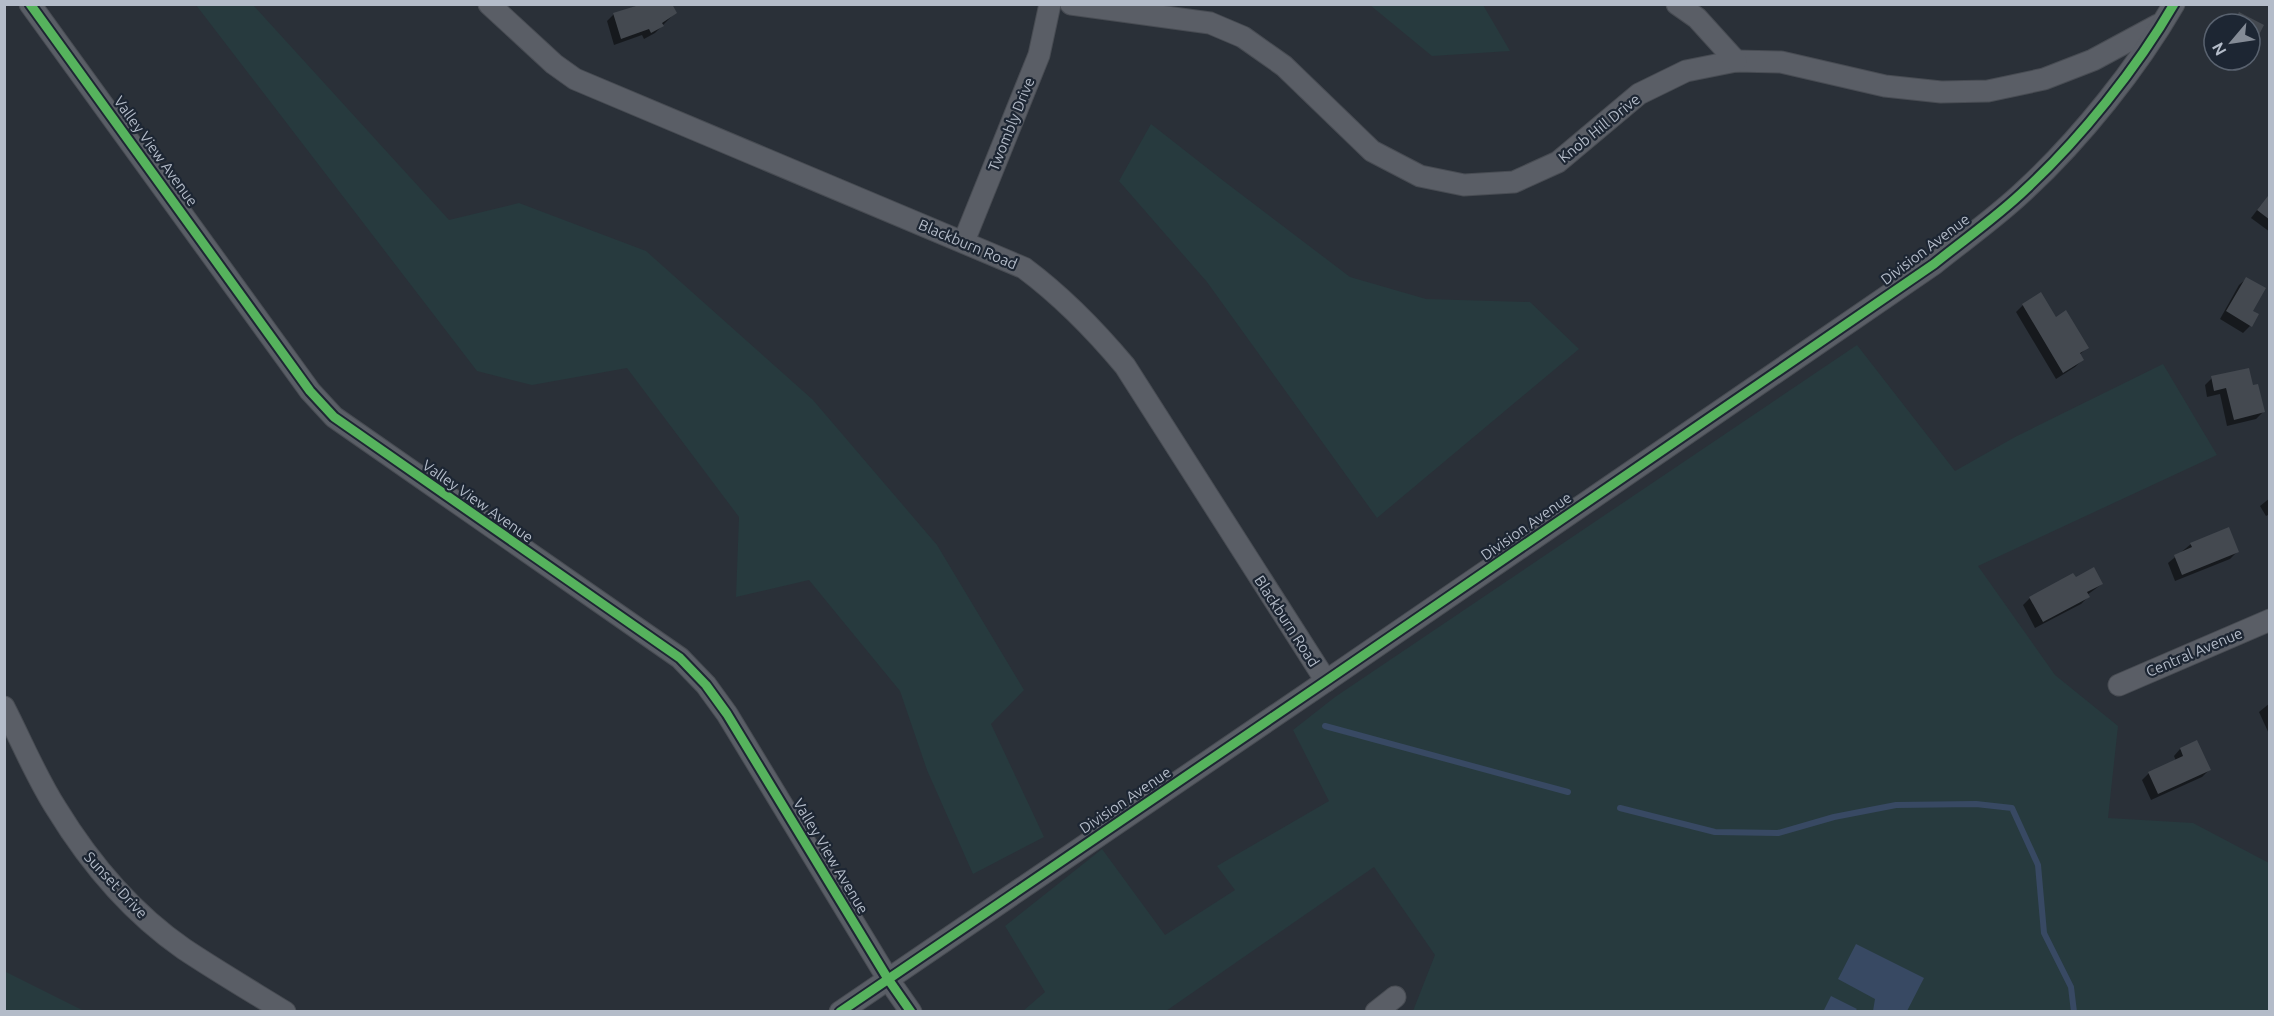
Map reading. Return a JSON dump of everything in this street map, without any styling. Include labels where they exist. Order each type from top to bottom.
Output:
[{"type":"street","name":"Valley View Avenue","points":[[30,4],[310,391],[334,417],[680,658],[706,685],[727,714],[888,979],[911,1011]]},
{"type":"street","name":"Blackburn Road","points":[[489,4],[554,64],[575,79],[964,241],[1024,268],[1059,295],[1093,328],[1125,366],[1326,681]]},
{"type":"street","name":"Twombly Drive","points":[[964,241],[1039,55],[1050,4]]},
{"type":"street","name":"Knob Hill Drive","points":[[1071,4],[1210,23],[1243,37],[1284,66],[1372,151],[1420,176],[1464,185],[1514,182],[1558,162],[1639,94],[1686,71],[1736,61],[1781,62],[1886,86],[1941,92],[1988,91],[2044,79],[2093,60],[2169,13]]},
{"type":"street","points":[[1677,4],[1697,18],[1736,61]]},
{"type":"street","name":"Division Avenue","points":[[840,1011],[1934,264],[2026,190],[2096,116],[2169,13]]},
{"type":"street","name":"Central Avenue","points":[[2119,685],[2270,620]]},
{"type":"street","name":"Sunset Drive","points":[[4,706],[54,807],[82,848],[112,884],[145,918],[183,948],[285,1011]]},
{"type":"street","points":[[1376,1011],[1395,997]]},
{"type":"green space","points":[[196,5],[253,5],[449,220],[519,203],[646,251],[813,400],[937,545],[1024,690],[991,724],[1044,837],[973,874],[927,770],[900,691],[809,580],[736,597],[739,517],[627,368],[532,385],[477,371]]},
{"type":"green space","points":[[1370,5],[1483,5],[1510,51],[1432,56]]},
{"type":"green space","points":[[1151,124],[1350,277],[1426,299],[1530,302],[1579,349],[1377,518],[1207,282],[1119,181]]},
{"type":"green space","points":[[1857,345],[1955,471],[2015,437],[2163,364],[2217,455],[1978,566],[2055,675],[2118,726],[2108,818],[2193,823],[2269,863],[2269,1011],[1413,1011],[1435,955],[1374,867],[1166,1011],[1023,1011],[1045,992],[1005,926],[1102,849],[1165,935],[1235,890],[1217,866],[1329,801],[1293,730],[1335,697]]},
{"type":"green space","points":[[4,971],[82,1010],[82,1011],[5,1011]]},
{"type":"water","points":[[1856,944],[1924,978],[1907,1011],[1873,1011],[1875,999],[1838,979]]},
{"type":"water","points":[[1831,996],[1857,1009],[1855,1011],[1825,1011]]},
{"type":"building","points":[[672,4],[677,13],[662,23],[664,26],[651,33],[649,29],[621,39],[613,13],[639,5]]},
{"type":"building","points":[[2268,196],[2270,198],[2270,220],[2257,210]]},
{"type":"building","points":[[2246,277],[2266,288],[2253,311],[2259,314],[2252,327],[2226,311]]},
{"type":"building","points":[[2041,292],[2056,317],[2066,310],[2089,348],[2080,353],[2084,360],[2063,373],[2022,304]]},
{"type":"building","points":[[2249,368],[2253,385],[2258,384],[2265,412],[2234,420],[2226,388],[2214,391],[2211,376]]},
{"type":"building","points":[[2229,527],[2239,552],[2182,575],[2174,555],[2192,547],[2190,543]]},
{"type":"building","points":[[2094,567],[2103,584],[2087,592],[2090,597],[2043,622],[2029,597],[2073,573],[2076,577]]},
{"type":"building","points":[[2197,740],[2211,770],[2158,794],[2148,772],[2183,756],[2180,748]]},
{"type":"waterway","points":[[1325,726],[1568,792]]},
{"type":"waterway","points":[[1620,808],[1715,832],[1778,833],[1834,817],[1896,805],[1976,804],[2012,808],[2038,865],[2044,933],[2071,987],[2074,1012]]},
{"type":"cycle path","points":[[30,4],[310,391],[334,417],[680,658],[706,685],[727,714],[888,979],[911,1012]]},
{"type":"cycle path","points":[[840,1012],[1934,264],[2015,199],[2067,148],[2143,53],[2174,4]]}]
